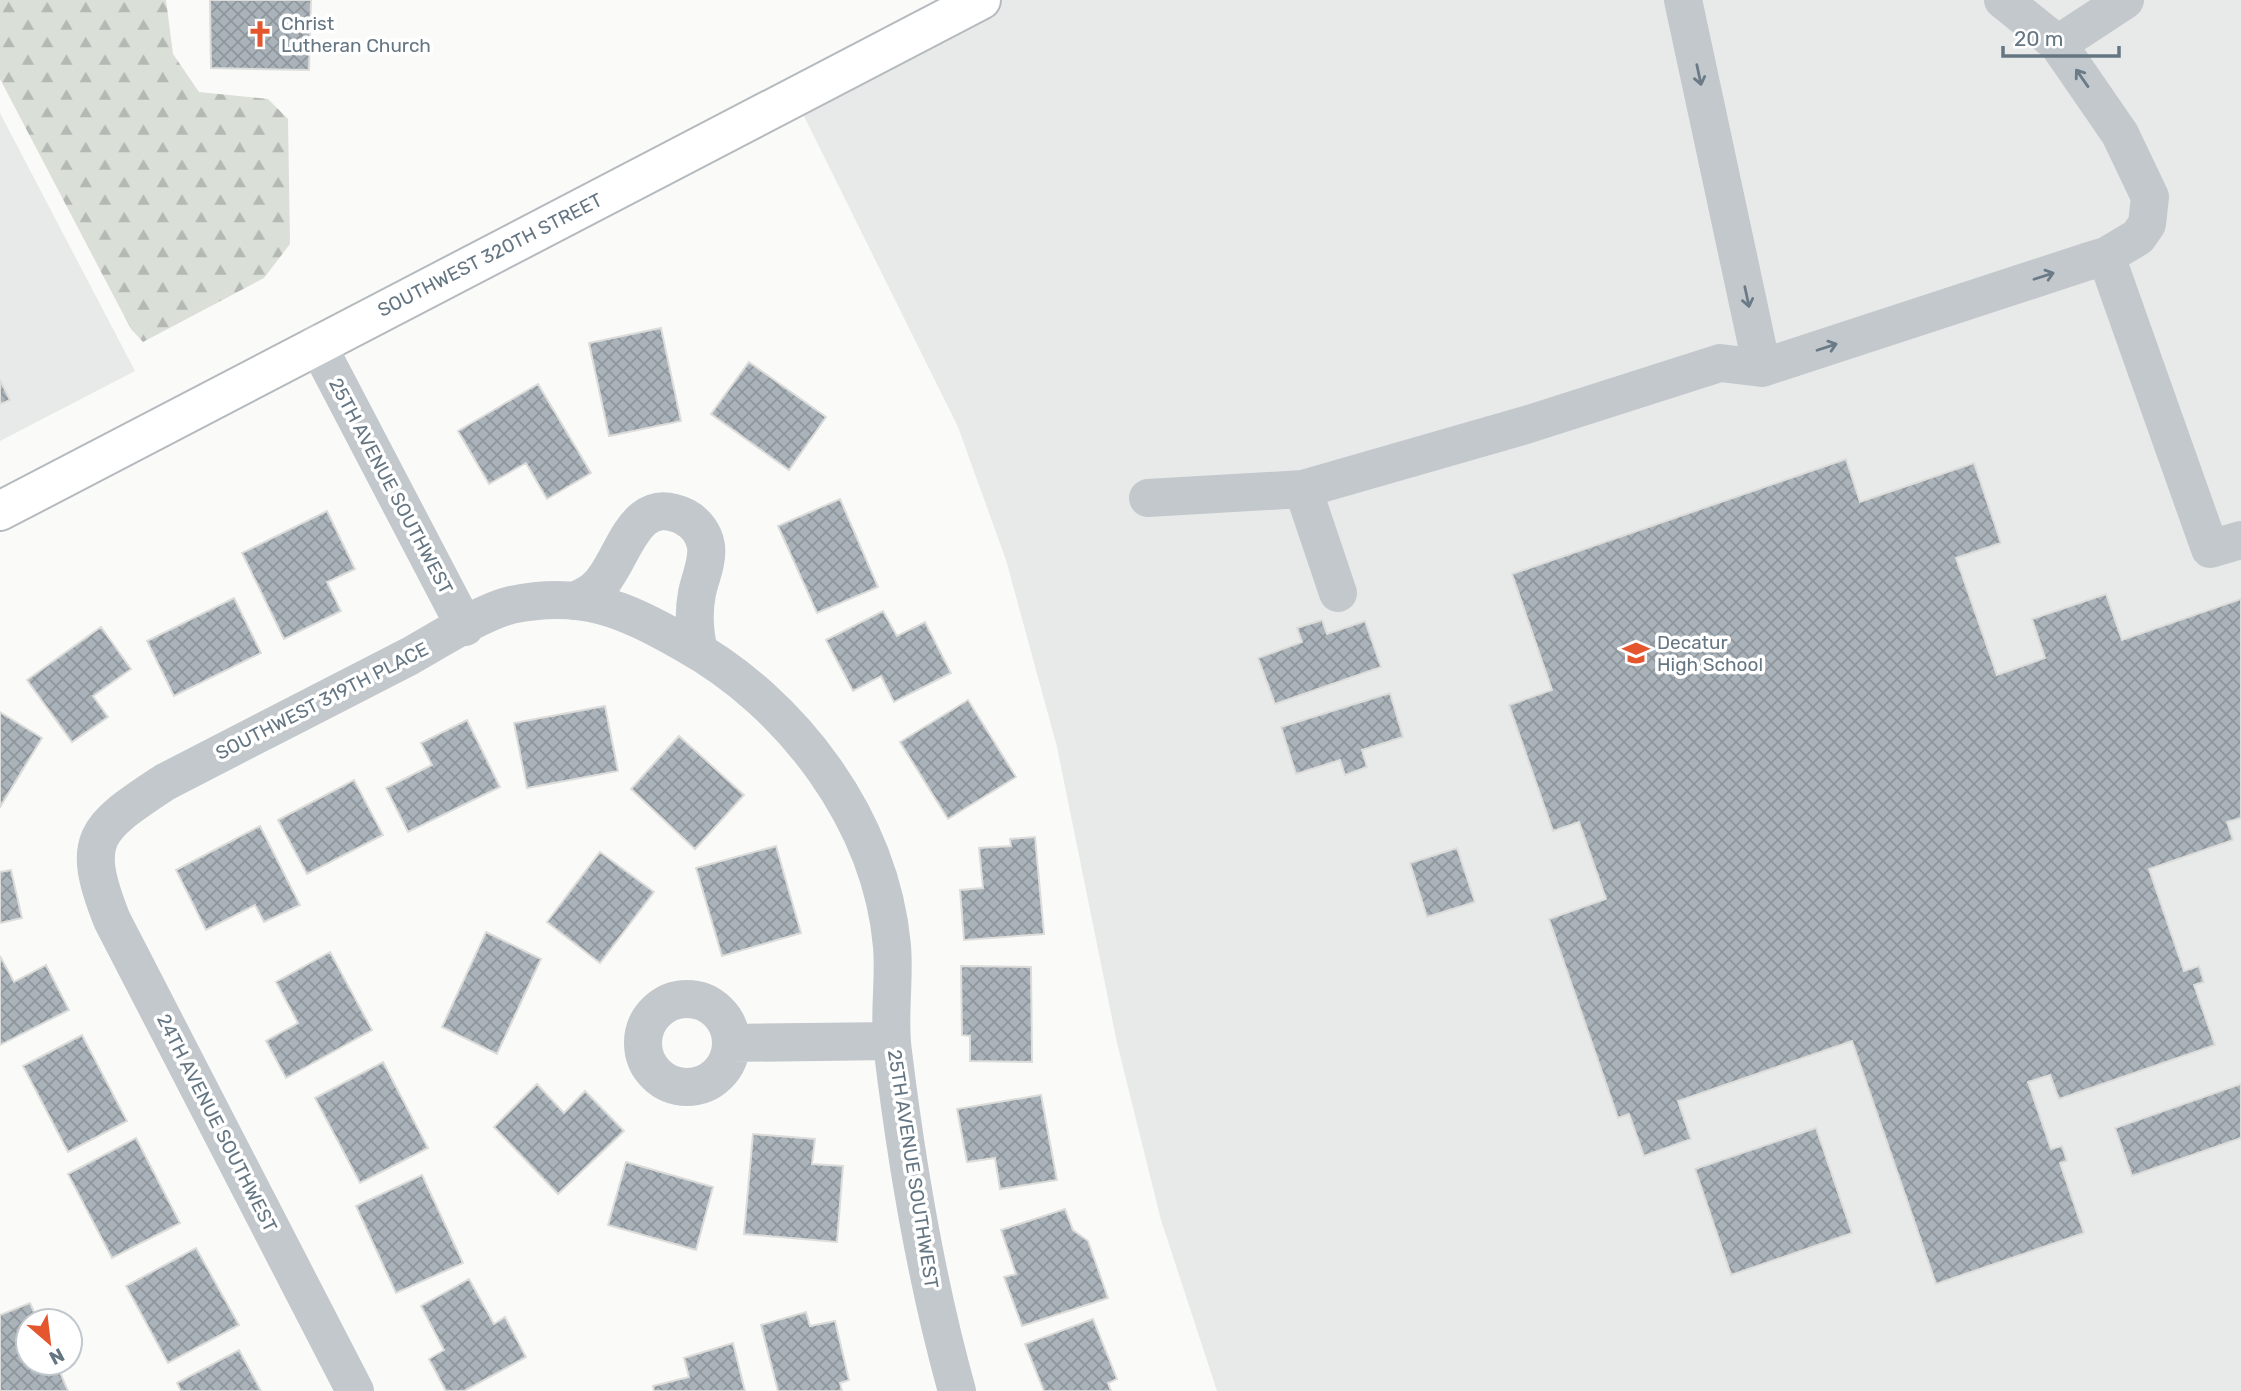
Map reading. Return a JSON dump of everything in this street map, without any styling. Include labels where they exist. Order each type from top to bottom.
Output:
[{"type":"main road","name":"SOUTHWEST 320TH STREET","points":[[0,511],[958,5]]},
{"type":"street","points":[[1147,498],[1303,489],[1529,424],[1720,363],[1762,368],[2106,256],[2138,237],[2147,224],[2150,197],[2120,134],[2058,44],[2003,0]]},
{"type":"street","points":[[2058,44],[2125,0]]},
{"type":"street","points":[[1684,4],[1762,368]]},
{"type":"street","points":[[2106,256],[2210,549],[2241,540]]},
{"type":"street","name":"25TH AVENUE SOUTHWEST","points":[[317,344],[465,627]]},
{"type":"street","points":[[1303,489],[1338,593]]},
{"type":"street","points":[[574,601],[591,594],[600,585],[631,531],[644,516],[659,512],[679,514],[693,521],[703,534],[706,547],[693,624],[699,651]]},
{"type":"street","name":"SOUTHWEST 319TH PLACE","points":[[94,849],[118,815],[165,782],[507,606],[574,601],[606,604],[648,623]]},
{"type":"street","name":"25TH AVENUE SOUTHWEST","points":[[648,623],[699,651],[766,705],[796,734],[835,785],[872,862],[887,912],[892,947],[892,1041],[921,1245],[957,1391]]},
{"type":"street","name":"24TH AVENUE SOUTHWEST","points":[[94,849],[97,877],[112,920],[355,1391]]},
{"type":"street","points":[[732,1044],[892,1041]]},
{"type":"shaded area","name":"Decatur High School","points":[[981,0],[2241,0],[2241,1391],[1217,1391],[1161,1220],[1117,1043],[1057,747],[1006,560],[958,427],[794,96]]},
{"type":"shaded area","points":[[0,113],[135,371],[0,441]]},
{"type":"green space","points":[[0,0],[166,0],[173,54],[199,92],[268,99],[288,119],[290,244],[264,278],[143,342],[131,329],[0,79]]},
{"type":"building","name":"Christ Lutheran Church","points":[[210,0],[311,0],[309,70],[211,68]]},
{"type":"building","points":[[661,328],[681,421],[609,436],[589,343]]},
{"type":"building","points":[[749,362],[826,417],[789,470],[711,414]]},
{"type":"building","points":[[0,380],[10,400],[0,404]]},
{"type":"building","points":[[538,384],[591,473],[547,499],[526,463],[489,484],[458,431]]},
{"type":"building","points":[[1846,459],[1860,502],[1974,463],[2001,543],[1956,558],[1997,675],[2045,658],[2032,619],[2106,594],[2122,640],[2241,599],[2241,818],[2227,822],[2233,840],[2149,869],[2184,971],[2199,966],[2204,982],[2194,985],[2215,1045],[2059,1099],[2050,1075],[2028,1082],[2051,1149],[2062,1146],[2067,1161],[2060,1163],[2084,1233],[1936,1284],[1852,1041],[1678,1101],[1691,1139],[1644,1156],[1629,1114],[1618,1118],[1549,919],[1606,899],[1579,822],[1553,831],[1509,705],[1552,690],[1512,574]]},
{"type":"building","points":[[840,499],[878,587],[817,613],[778,526]]},
{"type":"building","points":[[327,511],[355,569],[327,582],[341,611],[284,639],[242,553]]},
{"type":"building","points":[[234,598],[261,653],[174,696],[147,641]]},
{"type":"building","points":[[883,611],[897,636],[925,622],[951,673],[894,702],[881,676],[853,691],[826,640]]},
{"type":"building","points":[[1322,620],[1327,634],[1365,621],[1381,667],[1275,704],[1258,658],[1302,642],[1297,628]]},
{"type":"building","points":[[101,627],[131,669],[93,696],[108,717],[72,742],[27,680]]},
{"type":"building","points":[[1390,693],[1403,737],[1362,750],[1367,767],[1345,775],[1340,760],[1296,774],[1281,727]]},
{"type":"building","points":[[968,700],[1016,777],[948,819],[900,742]]},
{"type":"building","points":[[605,706],[618,771],[527,788],[514,723]]},
{"type":"building","points":[[0,712],[42,738],[0,807]]},
{"type":"building","points":[[467,720],[500,787],[408,832],[386,788],[432,765],[421,743]]},
{"type":"building","points":[[679,736],[744,795],[695,849],[631,789]]},
{"type":"building","points":[[354,780],[383,835],[307,874],[278,820]]},
{"type":"building","points":[[260,826],[300,905],[264,922],[255,905],[206,930],[176,870]]},
{"type":"building","points":[[1035,837],[1044,934],[964,940],[960,890],[983,888],[979,848],[1011,846],[1010,839]]},
{"type":"building","points":[[776,846],[801,933],[722,956],[696,868]]},
{"type":"building","points":[[1457,848],[1475,902],[1427,917],[1410,863]]},
{"type":"building","points":[[600,852],[654,892],[600,963],[547,922]]},
{"type":"building","points":[[11,870],[22,918],[0,923],[0,872]]},
{"type":"building","points":[[486,932],[541,959],[497,1054],[442,1027]]},
{"type":"building","points":[[330,952],[372,1030],[286,1078],[266,1041],[298,1023],[276,982]]},
{"type":"building","points":[[0,956],[14,982],[46,965],[69,1010],[0,1045]]},
{"type":"building","points":[[961,966],[1031,967],[1032,1062],[970,1061],[970,1036],[962,1035]]},
{"type":"building","points":[[82,1035],[127,1121],[68,1152],[23,1066]]},
{"type":"building","points":[[383,1062],[428,1148],[360,1183],[315,1098]]},
{"type":"building","points":[[537,1084],[564,1113],[585,1091],[624,1131],[558,1194],[494,1127]]},
{"type":"building","points":[[2241,1084],[2241,1138],[2132,1176],[2115,1128]]},
{"type":"building","points":[[1041,1095],[1057,1180],[1000,1189],[995,1158],[967,1162],[957,1109]]},
{"type":"building","points":[[1816,1128],[1852,1233],[1731,1275],[1695,1169]]},
{"type":"building","points":[[753,1134],[815,1139],[812,1164],[843,1166],[837,1242],[744,1234]]},
{"type":"building","points":[[136,1138],[180,1223],[112,1258],[68,1174]]},
{"type":"building","points":[[626,1162],[713,1187],[696,1250],[608,1225]]},
{"type":"building","points":[[422,1175],[463,1263],[396,1293],[356,1206]]},
{"type":"building","points":[[1065,1209],[1073,1230],[1088,1241],[1108,1298],[1022,1326],[1004,1277],[1016,1274],[1001,1230]]},
{"type":"building","points":[[196,1248],[239,1325],[168,1363],[126,1286]]},
{"type":"building","points":[[469,1279],[494,1324],[505,1317],[526,1357],[464,1391],[446,1391],[429,1359],[444,1350],[421,1306]]},
{"type":"building","points":[[14,1309],[14,1377],[62,1377],[68,1391],[0,1391],[0,1315]]},
{"type":"building","points":[[806,1312],[810,1326],[835,1321],[849,1380],[840,1383],[842,1391],[778,1391],[761,1325]]},
{"type":"building","points":[[1093,1319],[1117,1379],[1108,1383],[1111,1391],[1044,1391],[1025,1344]]},
{"type":"building","points":[[733,1343],[745,1391],[654,1391],[653,1386],[689,1377],[684,1358]]},
{"type":"building","points":[[239,1350],[261,1391],[181,1391],[177,1383]]},
{"type":"place","name":"Christ Lutheran Church","points":[[260,34]]},
{"type":"place","name":"Decatur High School","points":[[1636,653]]}]
